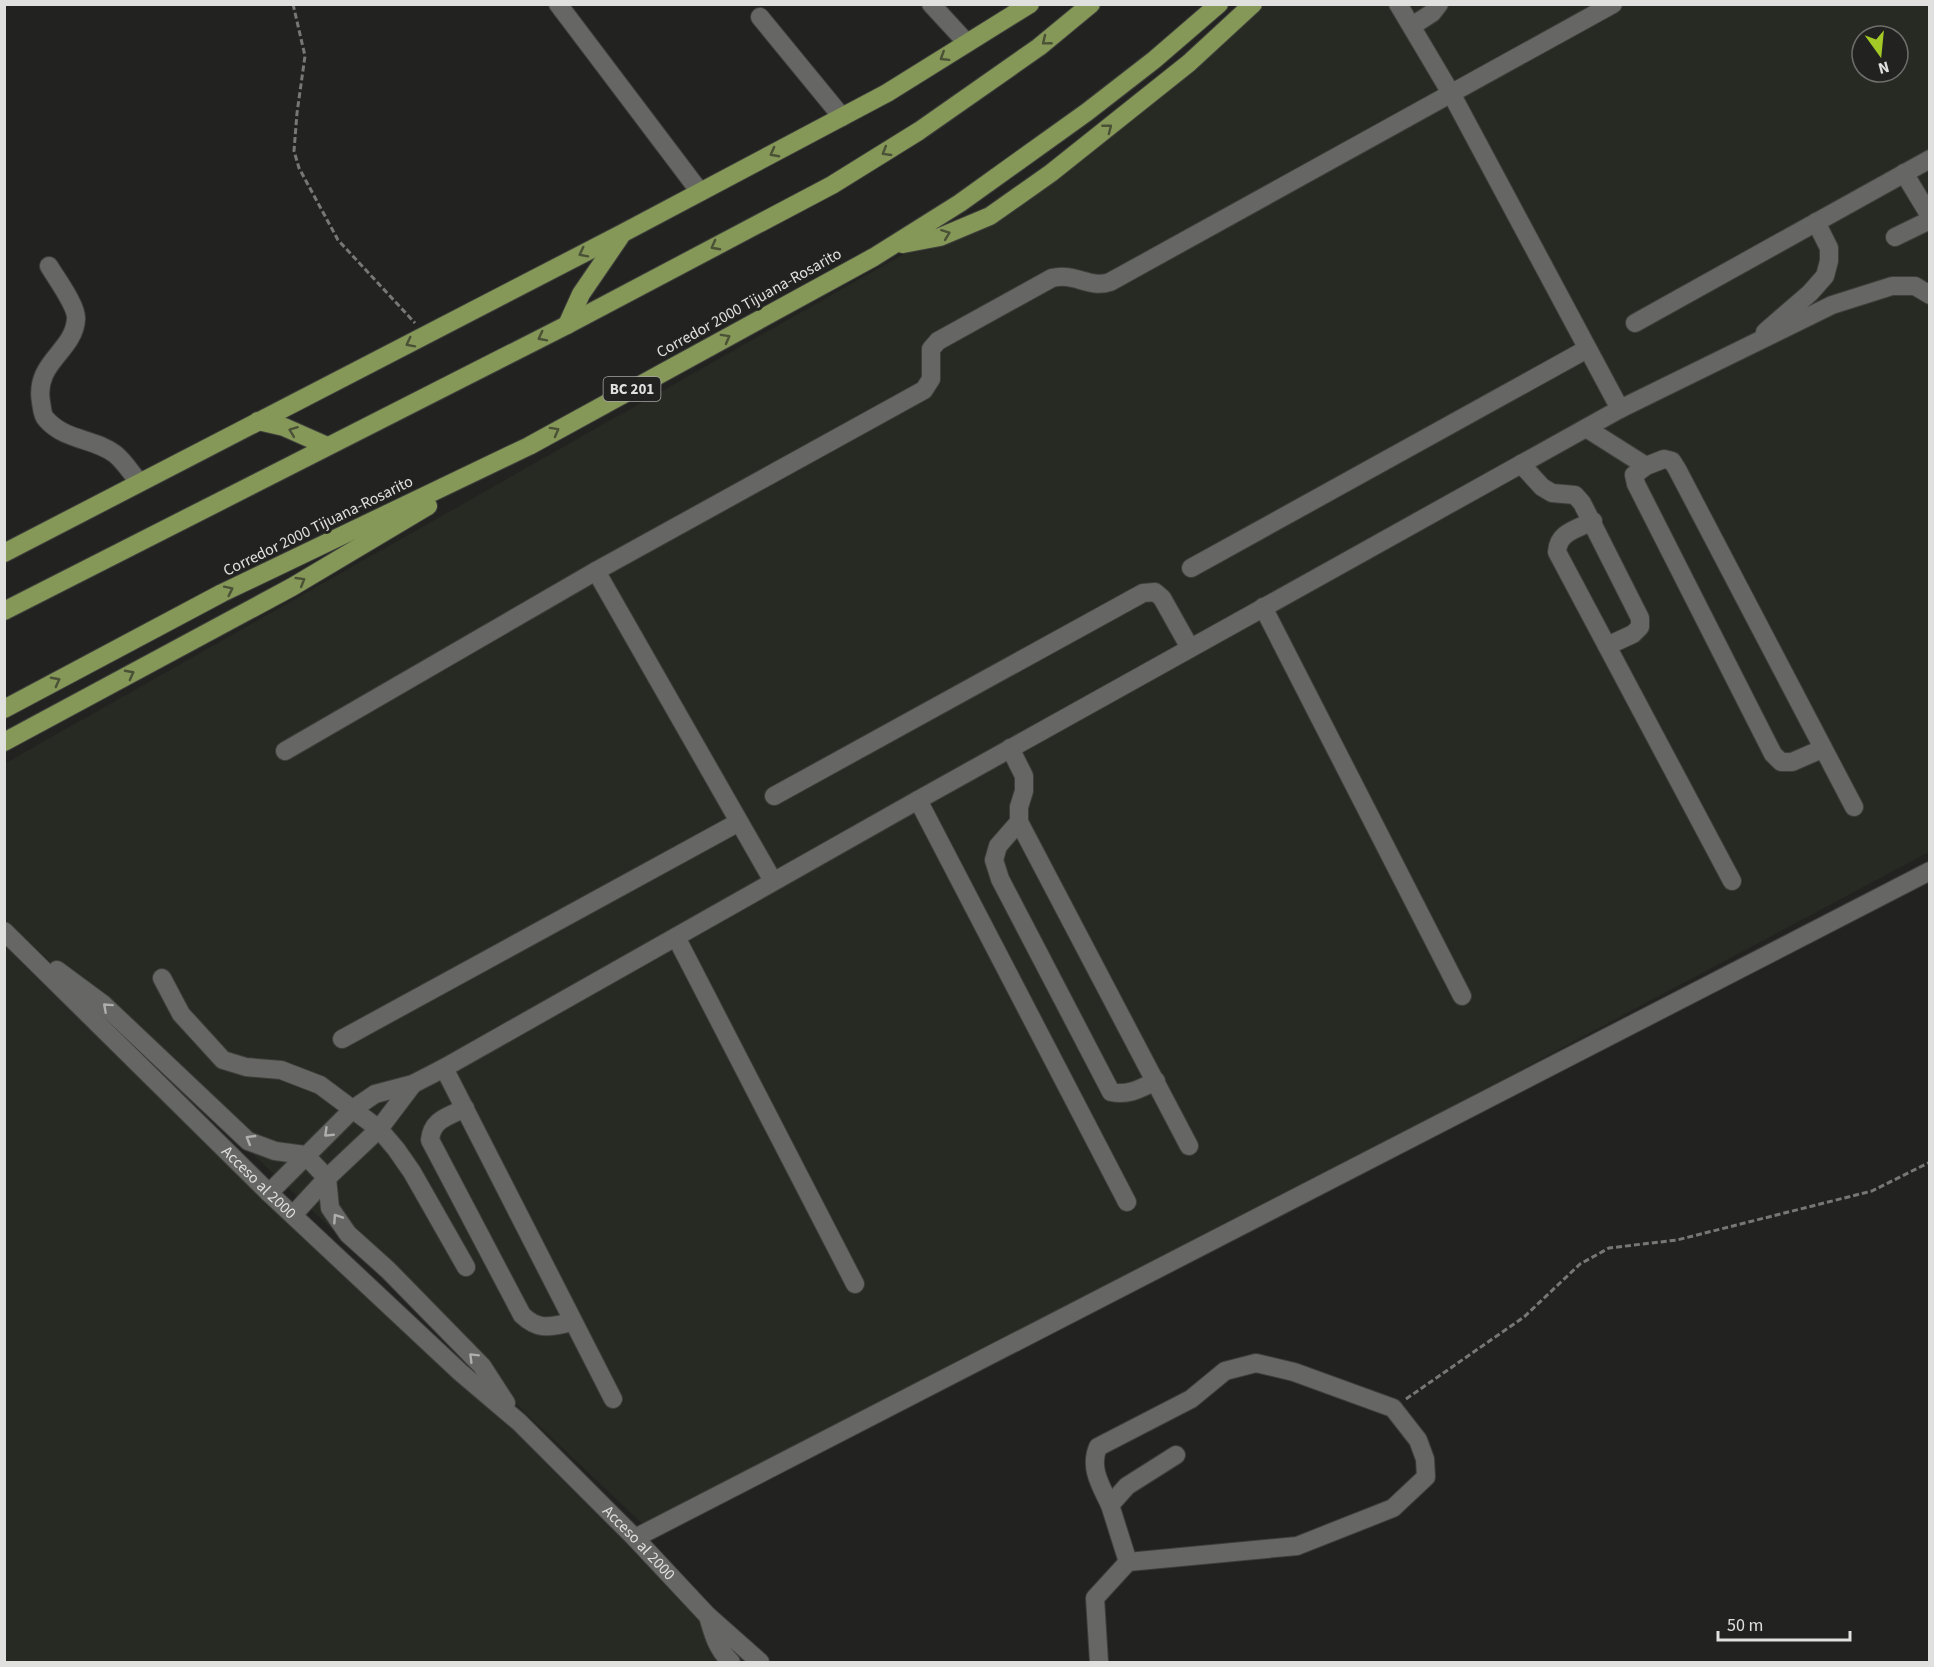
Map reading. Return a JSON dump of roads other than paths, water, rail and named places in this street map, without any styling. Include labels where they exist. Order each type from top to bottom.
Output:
[{"type":"highway","points":[[4,553],[623,233],[887,93],[1030,4]]},
{"type":"highway","points":[[4,611],[567,324],[832,185],[900,143],[1039,47],[1091,4]]},
{"type":"highway","name":"Corredor 2000 Tijuana-Rosarito","points":[[4,709],[222,593],[529,446],[889,247],[960,203],[1088,112],[1154,60],[1219,4]]},
{"type":"highway","points":[[889,247],[940,237],[990,216],[1051,173],[1190,63],[1253,4]]},
{"type":"highway","points":[[567,324],[581,294],[623,233]]},
{"type":"highway","points":[[258,421],[284,427],[327,446]]},
{"type":"highway","points":[[4,742],[292,587],[529,446]]},
{"type":"street","points":[[558,4],[700,192]]},
{"type":"street","points":[[931,4],[967,43]]},
{"type":"street","points":[[1398,4],[1452,95],[1620,409]]},
{"type":"street","points":[[1412,26],[1432,13],[1439,4]]},
{"type":"street","points":[[285,751],[596,572],[924,390],[931,379],[931,349],[938,341],[1052,279],[1068,276],[1098,285],[1110,282],[1613,4]]},
{"type":"street","points":[[760,17],[842,117]]},
{"type":"street","points":[[1635,324],[1929,159]]},
{"type":"street","points":[[1894,237],[1929,218],[1904,173]]},
{"type":"street","points":[[1750,345],[1810,293],[1825,276],[1830,261],[1829,248],[1816,222]]},
{"type":"street","points":[[49,266],[68,298],[76,318],[72,335],[45,370],[39,391],[44,417],[64,434],[115,454],[139,482]]},
{"type":"street","points":[[269,1193],[353,1109],[375,1094],[413,1084],[444,1068],[1010,748],[1620,409],[1832,305],[1892,286],[1915,286],[1929,296]]},
{"type":"street","points":[[1191,568],[1587,349]]},
{"type":"street","points":[[1586,428],[1646,466]]},
{"type":"street","points":[[1822,749],[1792,762],[1781,762],[1773,754],[1636,484],[1635,475],[1646,466],[1664,459],[1672,461],[1677,469],[1854,807]]},
{"type":"street","points":[[1521,464],[1542,487],[1552,493],[1575,495],[1582,503],[1640,618],[1640,627],[1633,634],[1607,646]]},
{"type":"street","points":[[1593,521],[1563,535],[1557,542],[1557,552],[1732,881]]},
{"type":"street","points":[[596,572],[773,881]]},
{"type":"street","points":[[774,796],[1143,593],[1155,592],[1162,598],[1190,648]]},
{"type":"street","points":[[1263,607],[1462,996]]},
{"type":"street","points":[[1010,748],[1024,776],[1019,822],[1189,1146]]},
{"type":"street","points":[[918,800],[1127,1202]]},
{"type":"street","points":[[342,1039],[739,822]]},
{"type":"street","points":[[1019,822],[998,846],[994,860],[1000,879],[1092,1058],[1112,1092],[1131,1093],[1156,1081]]},
{"type":"street","points":[[635,1538],[1929,871]]},
{"type":"street","name":"Acceso al 2000","points":[[7,933],[103,1004],[248,1141],[275,1151],[305,1155]]},
{"type":"street","name":"Acceso al 2000","points":[[7,933],[269,1193],[460,1372],[519,1422],[708,1615],[760,1662]]},
{"type":"street","points":[[676,937],[855,1284]]},
{"type":"street","points":[[162,978],[181,1014],[224,1060],[246,1067],[281,1070],[320,1085],[379,1129],[412,1172],[466,1267]]},
{"type":"street","points":[[444,1068],[613,1400]]},
{"type":"street","points":[[293,1215],[327,1178],[379,1129],[413,1084]]},
{"type":"street","points":[[465,1108],[438,1122],[431,1129],[430,1140],[522,1315],[532,1325],[545,1327],[573,1322]]},
{"type":"street","points":[[305,1155],[327,1178]]},
{"type":"street","name":"Acceso al 2000","points":[[327,1178],[330,1208],[348,1234],[388,1270],[482,1366],[519,1422]]},
{"type":"street","points":[[1099,1662],[1095,1598],[1128,1562],[1297,1546],[1393,1508],[1426,1477],[1425,1459],[1418,1440],[1393,1408],[1294,1372],[1256,1363],[1225,1371],[1191,1399],[1098,1448],[1094,1457],[1095,1474],[1110,1505],[1128,1562]]},
{"type":"street","points":[[1110,1505],[1127,1486],[1176,1455]]},
{"type":"street","points":[[708,1615],[718,1647],[731,1662]]}]
